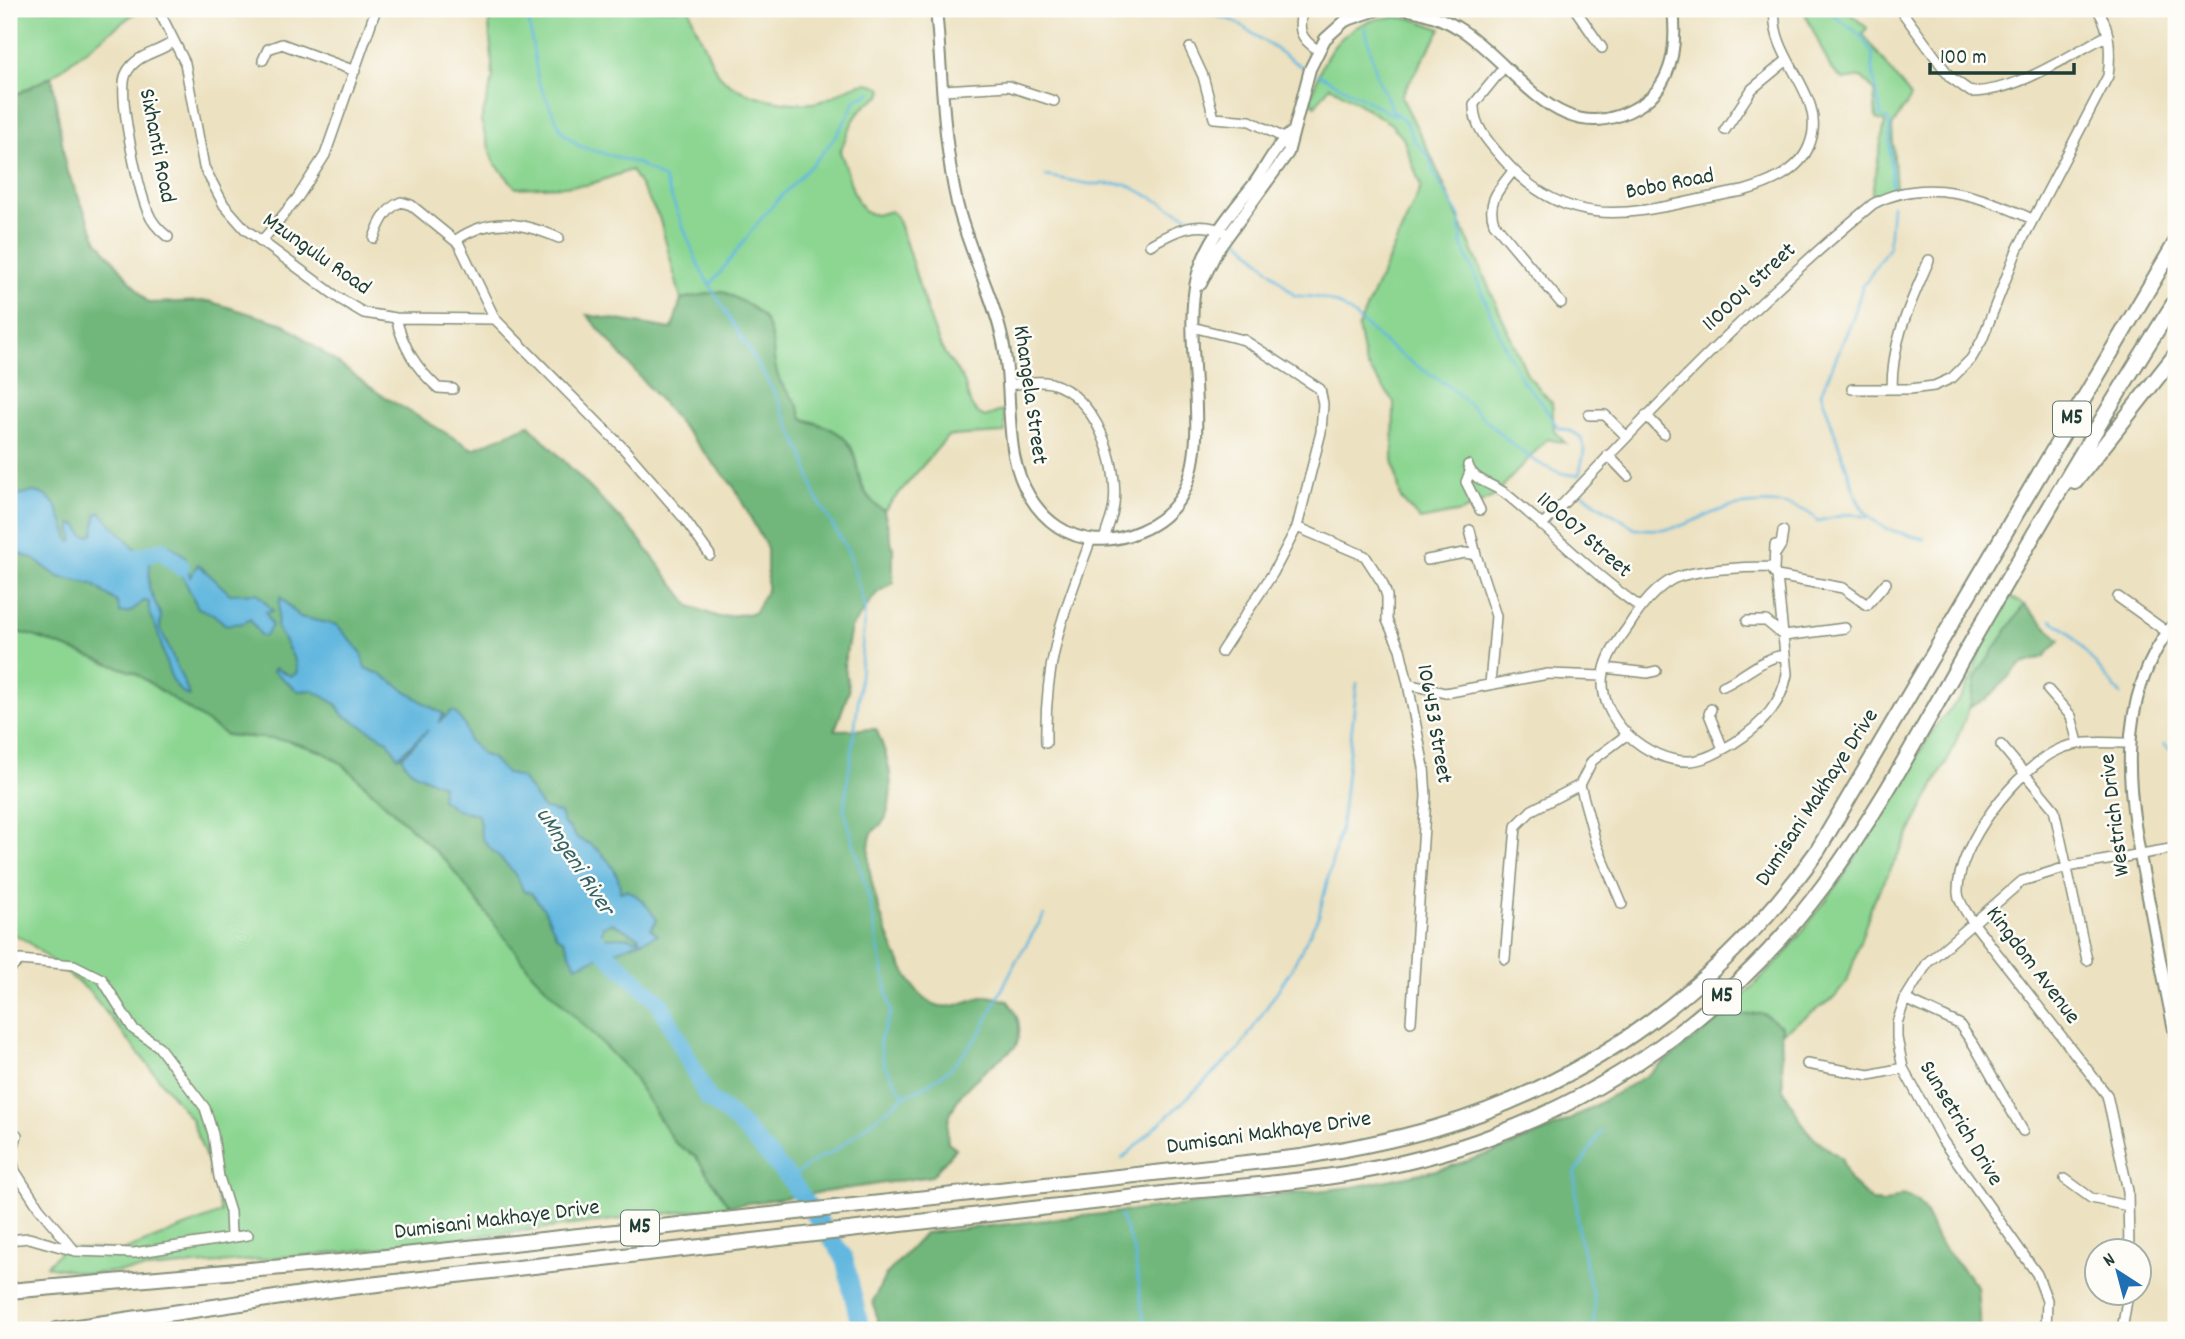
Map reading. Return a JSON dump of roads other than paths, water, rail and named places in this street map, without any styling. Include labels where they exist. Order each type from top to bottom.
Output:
[{"type":"main road","name":"Dumisani Makhaye Drive","points":[[9,1291],[340,1262],[941,1194],[1301,1157],[1396,1138],[1468,1118],[1553,1082],[1614,1047],[1668,1009],[1713,972],[1763,922],[1818,850],[2176,242]]},
{"type":"main road","name":"Dumisani Makhaye Drive","points":[[57,1330],[343,1288],[1293,1182],[1408,1162],[1496,1135],[1570,1101],[1636,1063],[1723,996],[1761,960],[1823,886],[1916,739],[2176,300]]},
{"type":"main road","points":[[2034,537],[2176,354]]},
{"type":"street","name":"Mzungulu Road","points":[[158,9],[188,75],[204,167],[231,214],[261,242],[365,313],[397,318],[495,319]]},
{"type":"street","points":[[261,242],[298,197],[325,155],[376,9]]},
{"type":"street","name":"Khangela Street","points":[[936,9],[957,203],[1000,330],[1009,384],[1013,449],[1025,490],[1048,520],[1064,531],[1104,540],[1132,535],[1160,520],[1172,509],[1186,485],[1195,436],[1192,327],[1194,301],[1224,231],[1272,178],[1289,137],[1318,50],[1345,21],[1380,9]]},
{"type":"street","points":[[1303,9],[1299,21],[1301,34],[1305,41],[1318,50]]},
{"type":"street","points":[[1404,9],[1442,19],[1463,31],[1549,108],[1567,115],[1601,119],[1628,113],[1646,101],[1662,85],[1676,43],[1673,9]]},
{"type":"street","points":[[1575,9],[1602,48]]},
{"type":"street","name":"Bobo Road","points":[[1504,66],[1479,93],[1474,114],[1491,146],[1513,171],[1564,205],[1593,214],[1629,214],[1763,185],[1787,172],[1806,155],[1816,122],[1800,82],[1786,61],[1774,29],[1775,9]]},
{"type":"street","points":[[1900,9],[1950,78],[1972,92],[1997,88],[2024,78],[2108,35]]},
{"type":"street","points":[[1852,389],[1934,386],[1952,377],[1971,359],[2032,219],[2108,76],[2111,52],[2108,35],[2097,9]]},
{"type":"street","name":"Sixhanti Road","points":[[168,237],[152,221],[142,197],[123,92],[126,74],[137,59],[174,41]]},
{"type":"street","points":[[264,60],[268,49],[282,44],[355,71]]},
{"type":"street","points":[[1190,48],[1203,76],[1214,118],[1250,121],[1289,137]]},
{"type":"street","points":[[1725,130],[1752,89],[1786,61]]},
{"type":"street","points":[[944,90],[1008,86],[1054,101]]},
{"type":"street","points":[[1513,171],[1492,200],[1490,214],[1494,223],[1561,303]]},
{"type":"street","name":"110004 Street","points":[[1542,526],[1625,435],[1815,255],[1884,198],[1923,191],[1957,191],[1990,199],[2032,219]]},
{"type":"street","points":[[374,238],[387,214],[401,202],[411,205],[456,240],[495,319],[624,449],[683,517],[710,555]]},
{"type":"street","points":[[456,240],[479,226],[505,222],[536,228],[559,238]]},
{"type":"street","points":[[1150,245],[1186,228],[1207,225],[1224,231]]},
{"type":"street","points":[[1892,389],[1892,361],[1897,337],[1929,260]]},
{"type":"street","points":[[397,318],[408,354],[416,366],[438,388],[453,389]]},
{"type":"street","points":[[1192,327],[1244,340],[1320,389],[1323,404],[1321,432],[1297,527],[1273,573],[1221,652]]},
{"type":"street","points":[[1009,384],[1054,384],[1076,398],[1097,424],[1107,446],[1114,494],[1104,540]]},
{"type":"street","points":[[1589,415],[1605,415],[1625,435]]},
{"type":"street","points":[[1646,415],[1664,434]]},
{"type":"street","points":[[1608,455],[1628,476]]},
{"type":"street","name":"110007 Street","points":[[1480,510],[1466,482],[1469,468],[1503,492],[1592,573],[1640,607]]},
{"type":"street","name":"106453 Street","points":[[1297,527],[1358,552],[1371,563],[1387,596],[1387,620],[1400,649],[1408,684],[1424,767],[1426,796],[1410,1022]]},
{"type":"street","points":[[1470,530],[1476,555],[1492,595],[1496,616],[1490,684]]},
{"type":"street","points":[[1783,531],[1781,545],[1775,549],[1775,573],[1786,655],[1785,687],[1777,701],[1759,724],[1723,749],[1702,758],[1674,760],[1658,755],[1625,736],[1610,710],[1604,672],[1614,647],[1640,607],[1663,586],[1682,576],[1763,567],[1775,573],[1843,588],[1867,605],[1886,583]]},
{"type":"street","points":[[1046,743],[1045,700],[1051,654],[1091,539]]},
{"type":"street","points":[[1427,560],[1465,553],[1476,555]]},
{"type":"street","points":[[2118,597],[2167,632]]},
{"type":"street","points":[[1747,621],[1766,621],[1784,636],[1846,628]]},
{"type":"street","name":"Westrich Drive","points":[[2176,621],[2167,632],[2141,684],[2128,743],[2128,781],[2140,855],[2176,1038]]},
{"type":"street","points":[[1723,687],[1745,676],[1768,659],[1786,655]]},
{"type":"street","points":[[1408,684],[1445,692],[1548,674],[1656,671]]},
{"type":"street","points":[[2048,690],[2071,716],[2078,743]]},
{"type":"street","points":[[1711,709],[1709,713],[1723,749]]},
{"type":"street","points":[[1505,959],[1516,825],[1532,810],[1580,785],[1592,761],[1625,736]]},
{"type":"street","name":"Kingdom Avenue","points":[[2128,743],[2078,743],[2054,751],[2027,773],[1998,799],[1962,871],[1958,894],[1972,921],[2107,1095],[2128,1191],[2129,1238]]},
{"type":"street","points":[[2001,745],[2027,773],[2054,809],[2087,960]]},
{"type":"street","points":[[1580,785],[1596,844],[1622,904]]},
{"type":"street","name":"Sunsetrich Drive","points":[[2046,1330],[2047,1300],[2037,1274],[1953,1159],[1903,1068],[1897,1038],[1905,999],[1928,962],[2021,881],[2067,867],[2176,848]]},
{"type":"street","points":[[9,970],[20,960],[74,965],[102,979],[133,1029],[158,1046],[205,1108],[230,1212],[231,1237]]},
{"type":"street","points":[[1905,999],[1959,1024],[2024,1131]]},
{"type":"street","points":[[1807,1064],[1869,1074],[1903,1068]]},
{"type":"street","points":[[9,1128],[17,1135],[11,1156],[15,1171],[39,1208],[75,1251]]},
{"type":"street","points":[[2065,1179],[2091,1198],[2128,1206]]},
{"type":"street","points":[[9,1240],[29,1238],[75,1251],[134,1252],[248,1234]]},
{"type":"street","points":[[2122,1330],[2126,1308]]},
{"type":"water","points":[[33,492],[42,494],[54,503],[70,542],[73,540],[71,524],[78,525],[83,535],[89,536],[94,533],[96,515],[100,512],[150,564],[149,588],[161,616],[160,628],[190,696],[183,693],[172,679],[150,614],[149,602],[144,601],[130,612],[120,613],[117,602],[92,584],[59,577],[33,559],[9,549],[9,496]]},
{"type":"water","points":[[170,545],[185,556],[190,577],[198,564],[230,594],[257,593],[273,611],[266,612],[272,626],[265,636],[261,636],[250,619],[244,623],[226,625],[213,614],[198,608],[176,563],[166,552]]},
{"type":"water","points":[[280,597],[300,617],[337,625],[361,652],[365,668],[444,714],[438,723],[452,711],[456,713],[465,726],[468,739],[483,755],[490,757],[506,773],[522,778],[543,808],[560,813],[564,824],[577,837],[603,855],[616,872],[620,892],[626,890],[636,895],[657,920],[651,929],[658,935],[576,966],[564,940],[557,936],[544,909],[531,893],[523,891],[512,870],[484,841],[477,814],[457,810],[441,799],[442,785],[408,768],[402,757],[428,730],[398,757],[388,741],[342,714],[336,704],[312,690],[298,691],[273,671],[275,668],[291,676],[297,673],[295,661],[277,627]],"holes":[[[612,923],[639,937],[639,940],[626,937],[601,938],[603,926]]]},
{"type":"waterway","points":[[527,9],[538,81],[562,132],[579,146],[639,164],[664,179],[700,269],[773,390],[805,459],[815,495],[849,553],[865,608],[858,703],[844,808],[869,899],[891,1012],[879,1042],[884,1064],[904,1096]]},
{"type":"waterway","points":[[1197,9],[1234,21],[1302,67]]},
{"type":"waterway","points":[[1825,9],[1860,35],[1873,54],[1873,74],[1881,116],[1889,120],[1892,189]]},
{"type":"waterway","points":[[1239,239],[1295,296],[1324,299],[1345,309],[1393,350],[1462,397],[1526,455],[1562,473],[1579,475],[1584,449],[1581,438],[1558,428],[1540,400],[1523,382],[1504,345],[1462,245],[1460,218],[1433,171],[1430,158],[1414,140],[1406,122],[1393,111],[1377,77],[1365,27]]},
{"type":"waterway","points":[[1318,74],[1395,116]]},
{"type":"waterway","points":[[710,285],[766,214],[830,144],[856,99],[872,92]]},
{"type":"waterway","points":[[1046,176],[1089,184],[1126,184],[1187,216],[1215,220]]},
{"type":"waterway","points":[[1892,205],[1889,246],[1862,288],[1853,318],[1821,393],[1858,501],[1864,511],[1886,528],[1924,539]]},
{"type":"waterway","points":[[1583,493],[1635,529],[1673,528],[1727,508],[1755,504],[1791,506],[1810,514],[1817,521],[1851,514],[1867,517]]},
{"type":"waterway","name":"uMngeni River","points":[[121,563],[162,550],[181,567]]},
{"type":"waterway","points":[[2051,620],[2068,631],[2121,695]]},
{"type":"waterway","points":[[1122,1159],[1240,1048],[1291,970],[1319,915],[1341,825],[1357,683]]},
{"type":"waterway","points":[[2164,744],[2176,755]]},
{"type":"waterway","points":[[790,1179],[817,1159],[835,1151],[904,1096],[927,1085],[951,1068],[980,1034],[1015,963],[1044,915]]},
{"type":"waterway","name":"uMngeni River","points":[[593,937],[608,955],[660,1003],[707,1097],[738,1122],[790,1179],[844,1257],[861,1330]]},
{"type":"waterway","points":[[1594,1330],[1594,1301],[1578,1230],[1575,1174],[1601,1132]]},
{"type":"waterway","points":[[1120,1215],[1134,1250],[1145,1330]]}]
